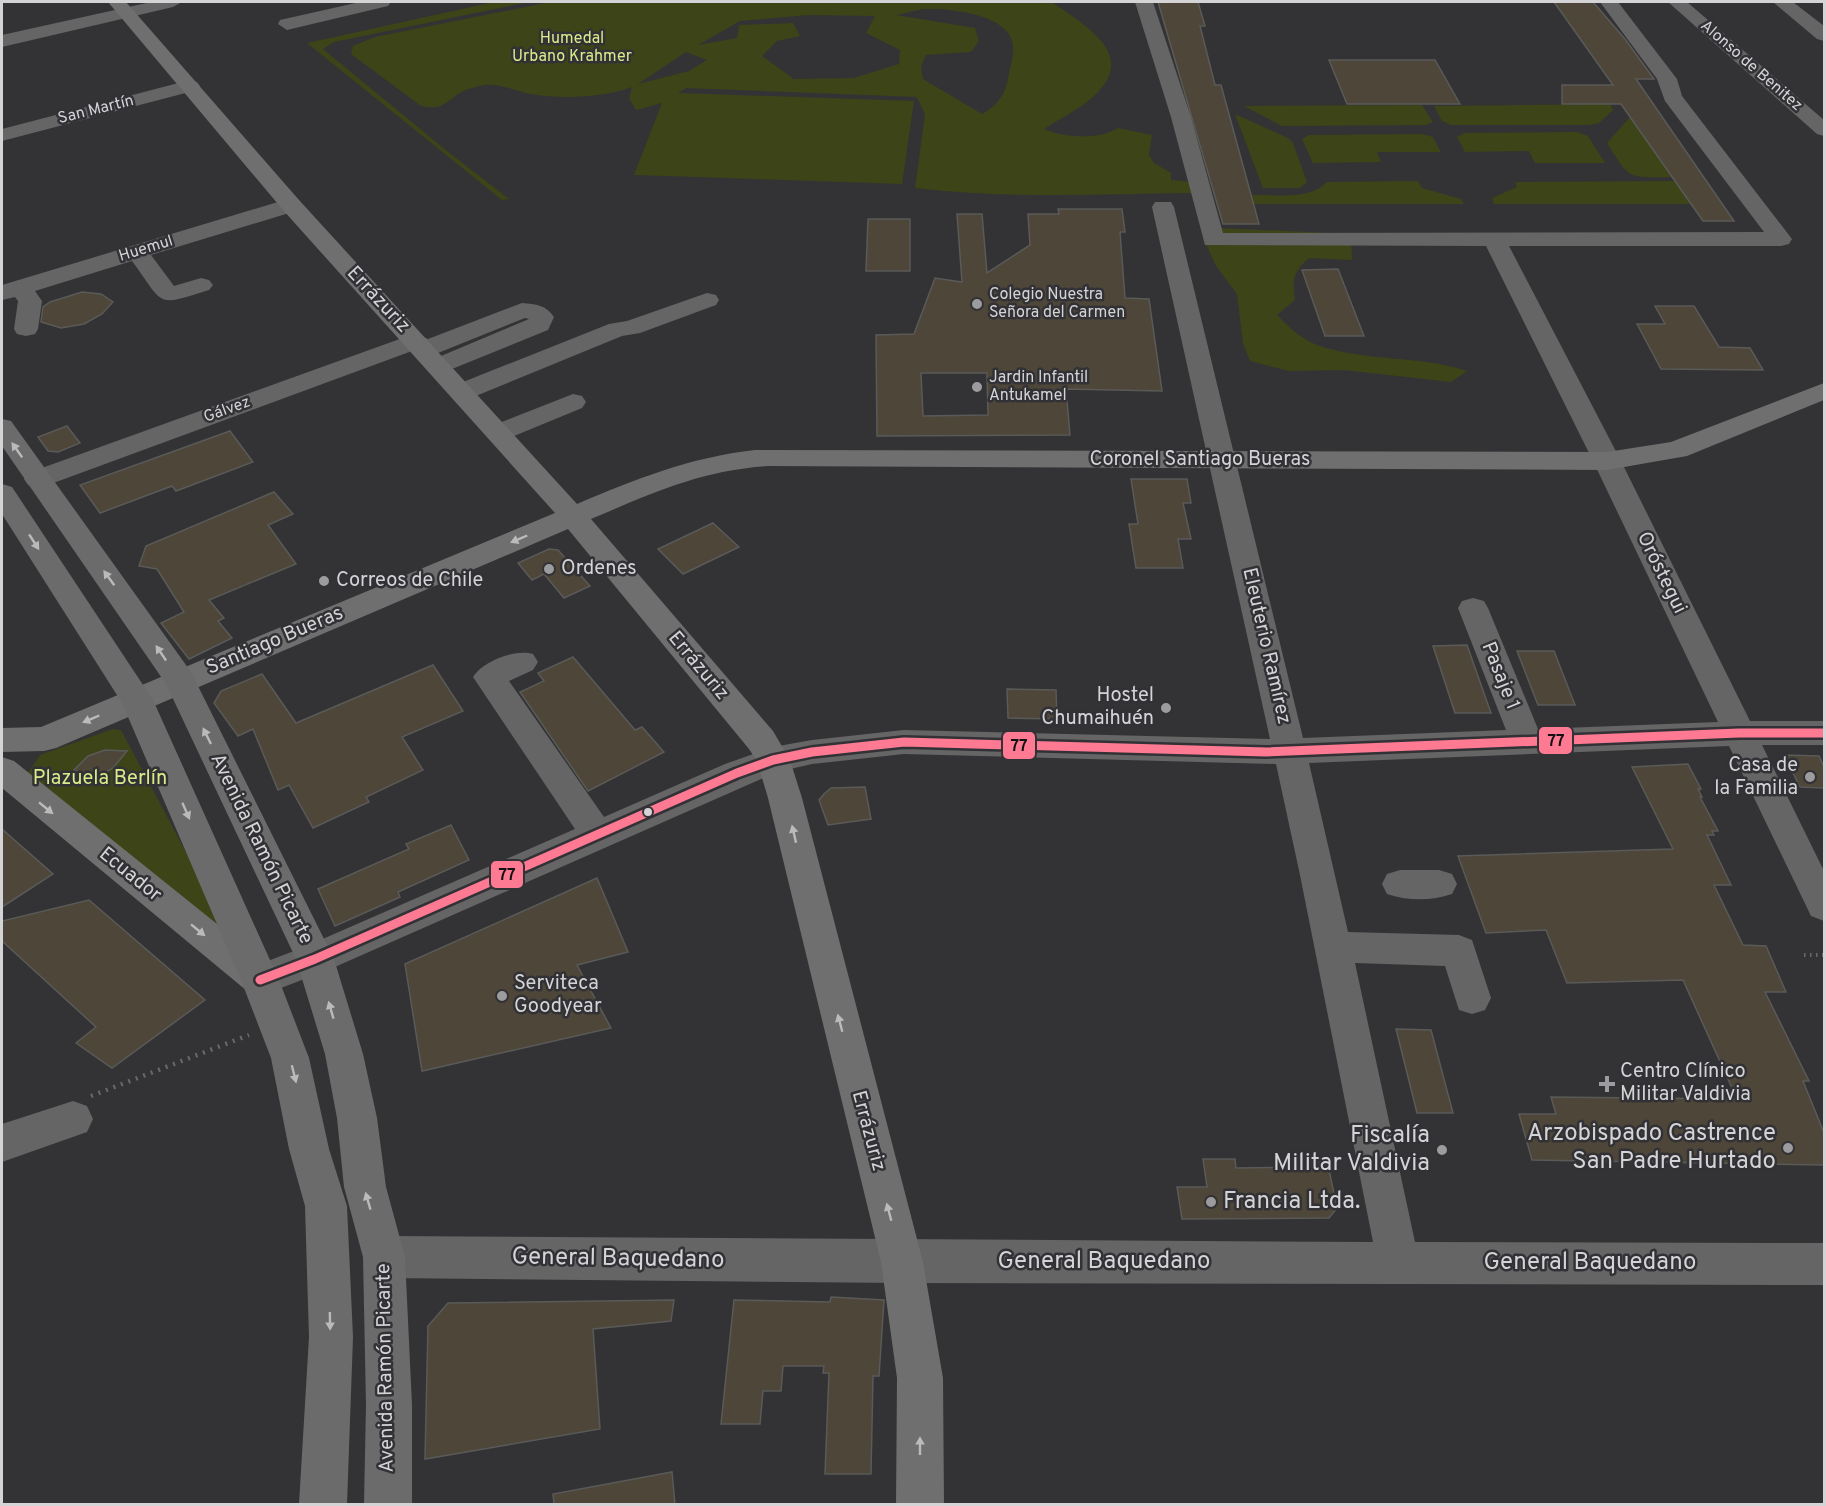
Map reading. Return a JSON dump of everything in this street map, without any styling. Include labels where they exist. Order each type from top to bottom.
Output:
[{"type":"highway","name":"Avenida Ramón Picarte","points":[[2,427],[180,680],[315,959],[344,1054],[357,1118],[365,1187],[384,1257],[389,1405],[388,1504]]},
{"type":"highway","points":[[2,493],[137,700],[260,980],[290,1058],[309,1149],[326,1206],[331,1337],[322,1504]]},
{"type":"main road","name":"Errázuriz","points":[[121,7],[291,205],[573,517],[761,740],[773,760],[785,798],[826,969],[902,1262],[920,1378],[920,1504]]},
{"type":"main road","name":"Coronel Santiago Bueras","points":[[573,517],[666,477],[699,466],[733,460],[1607,461],[1677,450],[1823,394]]},
{"type":"main road","name":"Santiago Bueras","points":[[2,740],[44,739],[573,517]]},
{"type":"main road","points":[[9,777],[29,758],[44,739]]},
{"type":"main road","name":"Ecuador","points":[[9,777],[260,980]]},
{"type":"street","points":[[2,40],[121,7],[173,2]]},
{"type":"street","points":[[1144,2],[1165,74],[1181,117],[1213,240],[1495,242],[1781,239],[1672,97],[1667,79],[1609,2]]},
{"type":"street","name":"Alonso de Benitez","points":[[1677,2],[1824,130]]},
{"type":"street","points":[[1782,2],[1824,35]]},
{"type":"street","points":[[287,24],[368,3]]},
{"type":"street","name":"San Martín","points":[[2,135],[190,86]]},
{"type":"street","points":[[1784,94],[1814,98]]},
{"type":"street","name":"Huemul","points":[[11,290],[291,205]]},
{"type":"street","name":"Eleuterio Ramírez","points":[[1163,207],[1290,751],[1398,1262]]},
{"type":"street","name":"Oróstegui","points":[[1495,242],[1607,461],[1824,906]]},
{"type":"street","points":[[137,252],[169,295],[201,285]]},
{"type":"street","points":[[11,290],[30,301],[26,329]]},
{"type":"street","points":[[462,392],[618,329],[631,328],[707,300]]},
{"type":"street","name":"Gálvez","points":[[38,479],[426,352]]},
{"type":"street","points":[[498,433],[573,402]]},
{"type":"street","name":"Pasaje 1","points":[[1473,608],[1527,743]]},
{"type":"street","points":[[522,662],[489,677],[597,834]]},
{"type":"street","points":[[260,980],[315,959],[597,834],[773,760],[812,752],[904,742],[1290,751],[1739,733],[1824,733]]},
{"type":"street","points":[[1400,884],[1439,885]]},
{"type":"street","points":[[1333,947],[1459,951],[1472,998]]},
{"type":"street","points":[[2,1143],[73,1119]]},
{"type":"street","name":"General Baquedano","points":[[384,1257],[902,1262],[1824,1264]]},
{"type":"path","points":[[1804,954],[1824,955]]},
{"type":"path","points":[[73,1119],[87,1097],[278,1024]]},
{"type":"green space","name":"Humedal Urbano Krahmer","points":[[494,2],[529,2],[334,42],[323,49],[509,199],[502,200],[307,43]]},
{"type":"green space","points":[[550,2],[1052,2],[1094,33],[1104,45],[1110,58],[1110,71],[1103,86],[1087,102],[1044,129],[1071,136],[1092,136],[1118,128],[1152,135],[1149,155],[1154,163],[1171,173],[1171,180],[1204,183],[1218,228],[1351,234],[1352,260],[1309,258],[1295,277],[1295,300],[1277,315],[1300,336],[1317,345],[1354,354],[1430,363],[1467,371],[1451,382],[1343,370],[1289,371],[1250,361],[1243,343],[1237,294],[1216,266],[1207,246],[1192,193],[1019,195],[915,188],[925,114],[917,97],[686,88],[678,93],[914,101],[902,184],[634,175],[662,103],[636,110],[629,99],[632,87],[595,95],[555,97],[530,94],[502,86],[484,85],[461,92],[441,106],[421,106],[351,54],[353,46],[375,37]],"holes":[[[923,9],[947,10],[976,15],[1001,26],[1009,34],[1013,52],[1006,86],[998,102],[982,114],[923,79],[921,66],[926,55],[971,52],[979,41],[975,28],[896,15]],[[808,15],[875,16],[866,33],[900,50],[899,64],[854,78],[794,79],[762,56],[777,41],[800,36],[793,23],[739,25],[737,38],[698,45],[740,21]],[[686,52],[707,60],[689,71],[638,84]]]},
{"type":"green space","points":[[1610,104],[1613,110],[1599,123],[1590,125],[1451,125],[1442,121],[1434,106]]},
{"type":"green space","points":[[1422,105],[1433,122],[1426,125],[1282,126],[1244,106]]},
{"type":"green space","points":[[1235,114],[1288,138],[1293,143],[1307,182],[1300,188],[1263,188]]},
{"type":"green space","points":[[1630,117],[1672,177],[1638,176],[1626,170],[1621,164],[1607,143]]},
{"type":"green space","points":[[1577,132],[1588,136],[1605,163],[1535,163],[1529,151],[1465,152],[1457,137],[1464,133]]},
{"type":"green space","points":[[1422,134],[1433,137],[1441,152],[1377,152],[1381,162],[1313,163],[1302,139],[1309,135]]},
{"type":"green space","points":[[1418,181],[1422,188],[1461,199],[1464,204],[1253,204],[1251,195],[1301,194],[1320,188],[1327,182]]},
{"type":"green space","points":[[1675,181],[1691,204],[1494,204],[1492,198],[1517,187],[1515,182]]},
{"type":"green space","name":"Plazuela Berlín","points":[[113,729],[121,730],[223,922],[213,926],[28,773],[40,755]]},
{"type":"building","points":[[1158,2],[1198,2],[1205,26],[1200,26],[1215,85],[1221,85],[1259,224],[1223,224]]},
{"type":"building","points":[[1554,2],[1593,2],[1625,39],[1654,79],[1636,79],[1734,221],[1703,221],[1621,104],[1562,104],[1562,85],[1613,85]]},
{"type":"building","points":[[1329,60],[1435,60],[1460,104],[1347,104]]},
{"type":"building","points":[[1058,209],[1122,209],[1125,232],[1120,232],[1125,298],[1149,299],[1162,391],[1066,389],[1070,435],[877,436],[876,335],[914,334],[935,278],[962,282],[957,214],[982,214],[987,273],[1030,245],[1028,214],[1059,214]],"holes":[[[921,373],[987,373],[988,415],[923,416]]]},
{"type":"building","points":[[868,219],[910,219],[910,271],[866,271]]},
{"type":"building","points":[[1338,269],[1364,336],[1325,336],[1302,270]]},
{"type":"building","points":[[82,292],[101,294],[113,302],[102,314],[84,324],[61,328],[41,322],[43,307],[50,302]]},
{"type":"building","points":[[1655,306],[1694,306],[1719,347],[1750,348],[1763,370],[1661,369],[1637,324],[1665,324]]},
{"type":"building","points":[[67,426],[80,443],[58,452],[48,451],[38,437]]},
{"type":"building","points":[[230,431],[253,462],[176,491],[172,486],[100,513],[80,485]]},
{"type":"building","points":[[1131,479],[1187,479],[1191,503],[1183,503],[1191,539],[1178,539],[1183,568],[1136,568],[1129,524],[1138,524]]},
{"type":"building","points":[[274,492],[293,514],[268,525],[296,564],[209,600],[224,618],[218,621],[232,638],[189,659],[161,623],[184,612],[157,569],[139,566],[146,546]]},
{"type":"building","points":[[713,523],[739,547],[683,574],[658,549]]},
{"type":"building","name":"Ordenes","points":[[549,549],[558,550],[590,586],[564,598],[544,574],[532,580],[518,563]]},
{"type":"building","points":[[1467,645],[1491,713],[1455,713],[1433,646]]},
{"type":"building","points":[[1517,651],[1554,651],[1575,705],[1538,705]]},
{"type":"building","points":[[573,657],[635,730],[642,727],[664,752],[588,791],[520,692],[544,681],[538,673]]},
{"type":"building","points":[[433,665],[463,711],[402,737],[423,770],[366,797],[369,802],[313,828],[289,785],[278,790],[253,729],[238,736],[214,703],[221,691],[262,674],[296,723]]},
{"type":"building","points":[[1007,689],[1056,690],[1057,719],[1008,718]]},
{"type":"building","points":[[105,750],[127,751],[113,768],[103,774],[91,776],[74,770],[88,756]]},
{"type":"building","name":"Casa de la Familia","points":[[1784,755],[1819,756],[1824,767],[1824,788],[1800,787]]},
{"type":"building","points":[[1688,764],[1701,789],[1698,789],[1702,797],[1700,797],[1718,831],[1712,831],[1714,835],[1707,835],[1731,885],[1714,885],[1743,945],[1766,946],[1786,992],[1765,992],[1809,1081],[1803,1081],[1824,1133],[1824,1165],[1532,1160],[1519,1114],[1556,1114],[1551,1097],[1737,1099],[1683,980],[1567,983],[1546,930],[1486,933],[1458,856],[1673,849],[1632,767]]},
{"type":"building","points":[[865,787],[871,819],[828,825],[819,800],[824,794],[831,788]]},
{"type":"building","points":[[451,825],[469,860],[398,892],[400,897],[335,926],[318,889],[409,849],[406,844]]},
{"type":"building","points":[[2,829],[53,874],[2,907]]},
{"type":"building","name":"Serviteca Goodyear","points":[[597,878],[628,952],[577,965],[611,1028],[422,1071],[405,964]]},
{"type":"building","points":[[89,900],[205,1000],[112,1068],[76,1043],[96,1027],[2,941],[2,921]]},
{"type":"building","points":[[1396,1029],[1431,1030],[1453,1113],[1417,1113]]},
{"type":"building","points":[[1203,1159],[1235,1159],[1236,1168],[1295,1167],[1294,1160],[1327,1160],[1337,1208],[1329,1218],[1182,1219],[1177,1187],[1207,1187]]},
{"type":"building","points":[[831,1297],[884,1300],[879,1376],[873,1376],[871,1474],[825,1474],[829,1373],[823,1373],[824,1366],[783,1366],[781,1391],[763,1391],[760,1424],[721,1424],[734,1300],[830,1302]]},
{"type":"building","points":[[674,1300],[671,1321],[593,1329],[600,1429],[425,1459],[428,1326],[448,1303]]},
{"type":"building","points":[[672,1472],[675,1504],[554,1504],[553,1494]]},
{"type":"transit line","name":"77","points":[[260,980],[315,959],[737,773],[773,760],[812,752],[904,742],[1266,752],[1739,733],[1824,733]]},
{"type":"place","name":"Colegio Nuestra Señora del Carmen","points":[[977,304]]},
{"type":"place","name":"Jardin Infantil Antukamel","points":[[977,387]]},
{"type":"place","name":"Ordenes","points":[[549,569]]},
{"type":"place","name":"Correos de Chile","points":[[324,581]]},
{"type":"place","name":"Hostel Chumaihuén","points":[[1166,708]]},
{"type":"place","name":"Casa de la Familia","points":[[1810,777]]},
{"type":"place","name":"Serviteca Goodyear","points":[[502,996]]},
{"type":"place","name":"Centro Clínico Militar Valdivia","points":[[1607,1084]]},
{"type":"place","name":"Arzobispado Castrence San Padre Hurtado","points":[[1788,1148]]},
{"type":"place","name":"Fiscalía Militar Valdivia","points":[[1442,1150]]},
{"type":"place","name":"Francia Ltda.","points":[[1211,1202]]}]
